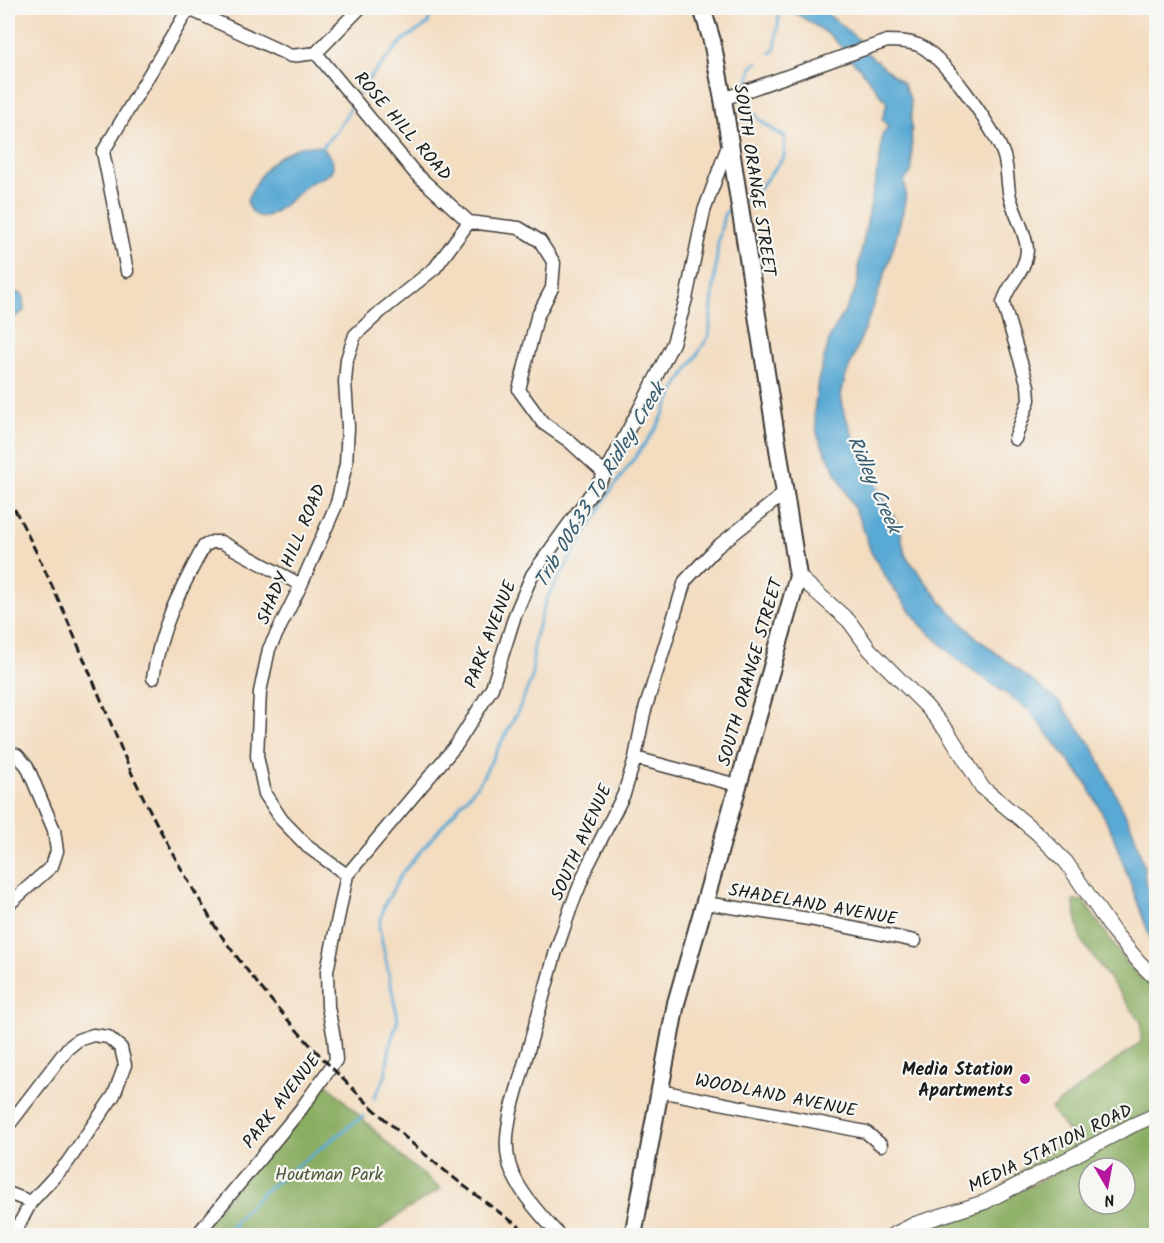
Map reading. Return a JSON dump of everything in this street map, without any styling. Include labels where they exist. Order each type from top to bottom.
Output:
[{"type":"main road","name":"SOUTH ORANGE STREET","points":[[633,1236],[676,1003],[798,576],[741,223],[730,139],[712,41],[702,8]]},
{"type":"street","points":[[127,271],[103,152],[188,8],[291,56],[316,53],[360,8]]},
{"type":"street","points":[[723,99],[887,41],[904,41],[919,45],[935,55],[966,92],[1004,155],[1010,197],[1027,247],[1025,266],[1007,290],[1003,303],[1028,386],[1029,400],[1015,439]]},
{"type":"street","name":"ROSE HILL ROAD","points":[[316,53],[416,172],[469,222]]},
{"type":"street","name":"PARK AVENUE","points":[[196,1236],[302,1108],[336,1060],[328,1007],[327,971],[347,875],[457,744],[492,688],[514,615],[532,574],[605,474],[674,344],[686,299],[704,211],[730,139]]},
{"type":"street","points":[[469,222],[519,228],[540,241],[554,263],[552,288],[537,317],[519,390],[543,423],[569,441],[605,474]]},
{"type":"street","name":"SHADY HILL ROAD","points":[[347,875],[308,847],[282,820],[265,794],[257,756],[260,692],[269,649],[301,585],[337,503],[346,464],[348,427],[345,382],[348,359],[355,335],[435,268],[469,222]]},
{"type":"street","name":"SOUTH AVENUE","points":[[560,1236],[533,1206],[516,1179],[508,1159],[506,1135],[564,929],[588,865],[624,794],[635,758],[644,713],[685,581],[717,547],[786,492]]},
{"type":"street","points":[[153,678],[158,649],[172,607],[204,546],[212,542],[221,542],[301,585]]},
{"type":"street","points":[[798,576],[849,621],[870,650],[926,706],[948,732],[982,787],[1037,833],[1066,862],[1113,931],[1156,979]]},
{"type":"street","points":[[8,753],[17,755],[27,766],[54,830],[57,851],[52,866],[8,905]]},
{"type":"street","points":[[635,758],[737,785]]},
{"type":"street","name":"SHADELAND AVENUE","points":[[705,903],[809,919],[915,941]]},
{"type":"street","points":[[8,1126],[67,1049],[78,1040],[93,1035],[108,1037],[121,1048],[125,1065],[114,1095],[67,1162],[31,1202],[13,1236]]},
{"type":"street","name":"WOODLAND AVENUE","points":[[660,1091],[866,1131],[881,1145]]},
{"type":"street","name":"MEDIA STATION ROAD","points":[[891,1236],[915,1224],[985,1202],[1134,1125],[1156,1116]]},
{"type":"street","points":[[8,1193],[31,1202]]},
{"type":"green space","points":[[1073,900],[1083,901],[1128,965],[1156,992],[1156,1109],[994,1193],[1027,1166],[1071,1136],[1051,1109],[1141,1042],[1141,1022],[1081,940]]},
{"type":"green space","name":"Houtman Park","points":[[322,1079],[406,1161],[441,1189],[406,1210],[372,1235],[196,1236]]},
{"type":"green space","points":[[1156,1122],[1156,1235],[908,1236],[921,1229],[990,1207],[1077,1161],[1077,1216],[1137,1216],[1137,1156],[1087,1156]]},
{"type":"water","name":"Ridley Creek","points":[[788,8],[820,8],[859,40],[867,53],[903,83],[911,107],[912,169],[904,181],[905,198],[902,215],[881,284],[845,378],[841,395],[844,412],[863,462],[900,528],[905,555],[943,604],[977,638],[1059,702],[1092,746],[1133,830],[1144,867],[1145,880],[1156,910],[1156,944],[1150,937],[1111,830],[1087,784],[1030,711],[957,659],[921,625],[890,584],[871,552],[861,522],[818,437],[814,413],[818,381],[830,337],[852,298],[858,282],[858,268],[881,152],[882,135],[888,127],[882,119],[887,103],[830,35]]},
{"type":"water","points":[[304,146],[319,146],[328,154],[333,162],[330,172],[309,184],[276,211],[259,216],[252,212],[247,201],[262,173],[283,154]]},
{"type":"water","points":[[16,292],[23,295],[24,311],[8,321],[8,295]]},
{"type":"waterway","points":[[359,94],[366,82],[403,40],[428,24],[430,8]]},
{"type":"waterway","name":"Trib 00633 To Ridley Creek","points":[[771,53],[775,49],[780,8]]},
{"type":"waterway","name":"Trib 00633 To Ridley Creek","points":[[749,83],[752,66],[758,62]]},
{"type":"waterway","name":"Trib 00633 To Ridley Creek","points":[[745,202],[753,196],[784,157],[785,137],[757,117],[753,112],[750,99]]},
{"type":"waterway","points":[[321,148],[338,129],[353,104]]},
{"type":"waterway","name":"Trib 00633 To Ridley Creek","points":[[374,1098],[385,1077],[390,1045],[398,1019],[379,927],[384,906],[402,873],[480,782],[517,713],[532,678],[534,639],[547,598],[609,493],[657,427],[677,386],[709,336],[718,243],[724,215],[731,207]]},
{"type":"waterway","name":"Trib 00633 To Ridley Creek","points":[[221,1236],[263,1192],[363,1116]]},
{"type":"waterway","points":[[235,1223],[234,1226],[241,1236]]},
{"type":"railway","points":[[8,497],[56,595],[141,792],[173,854],[220,933],[290,1023],[365,1100],[446,1172],[533,1236]]},
{"type":"place","name":"Media Station Apartments","points":[[1025,1079]]}]
